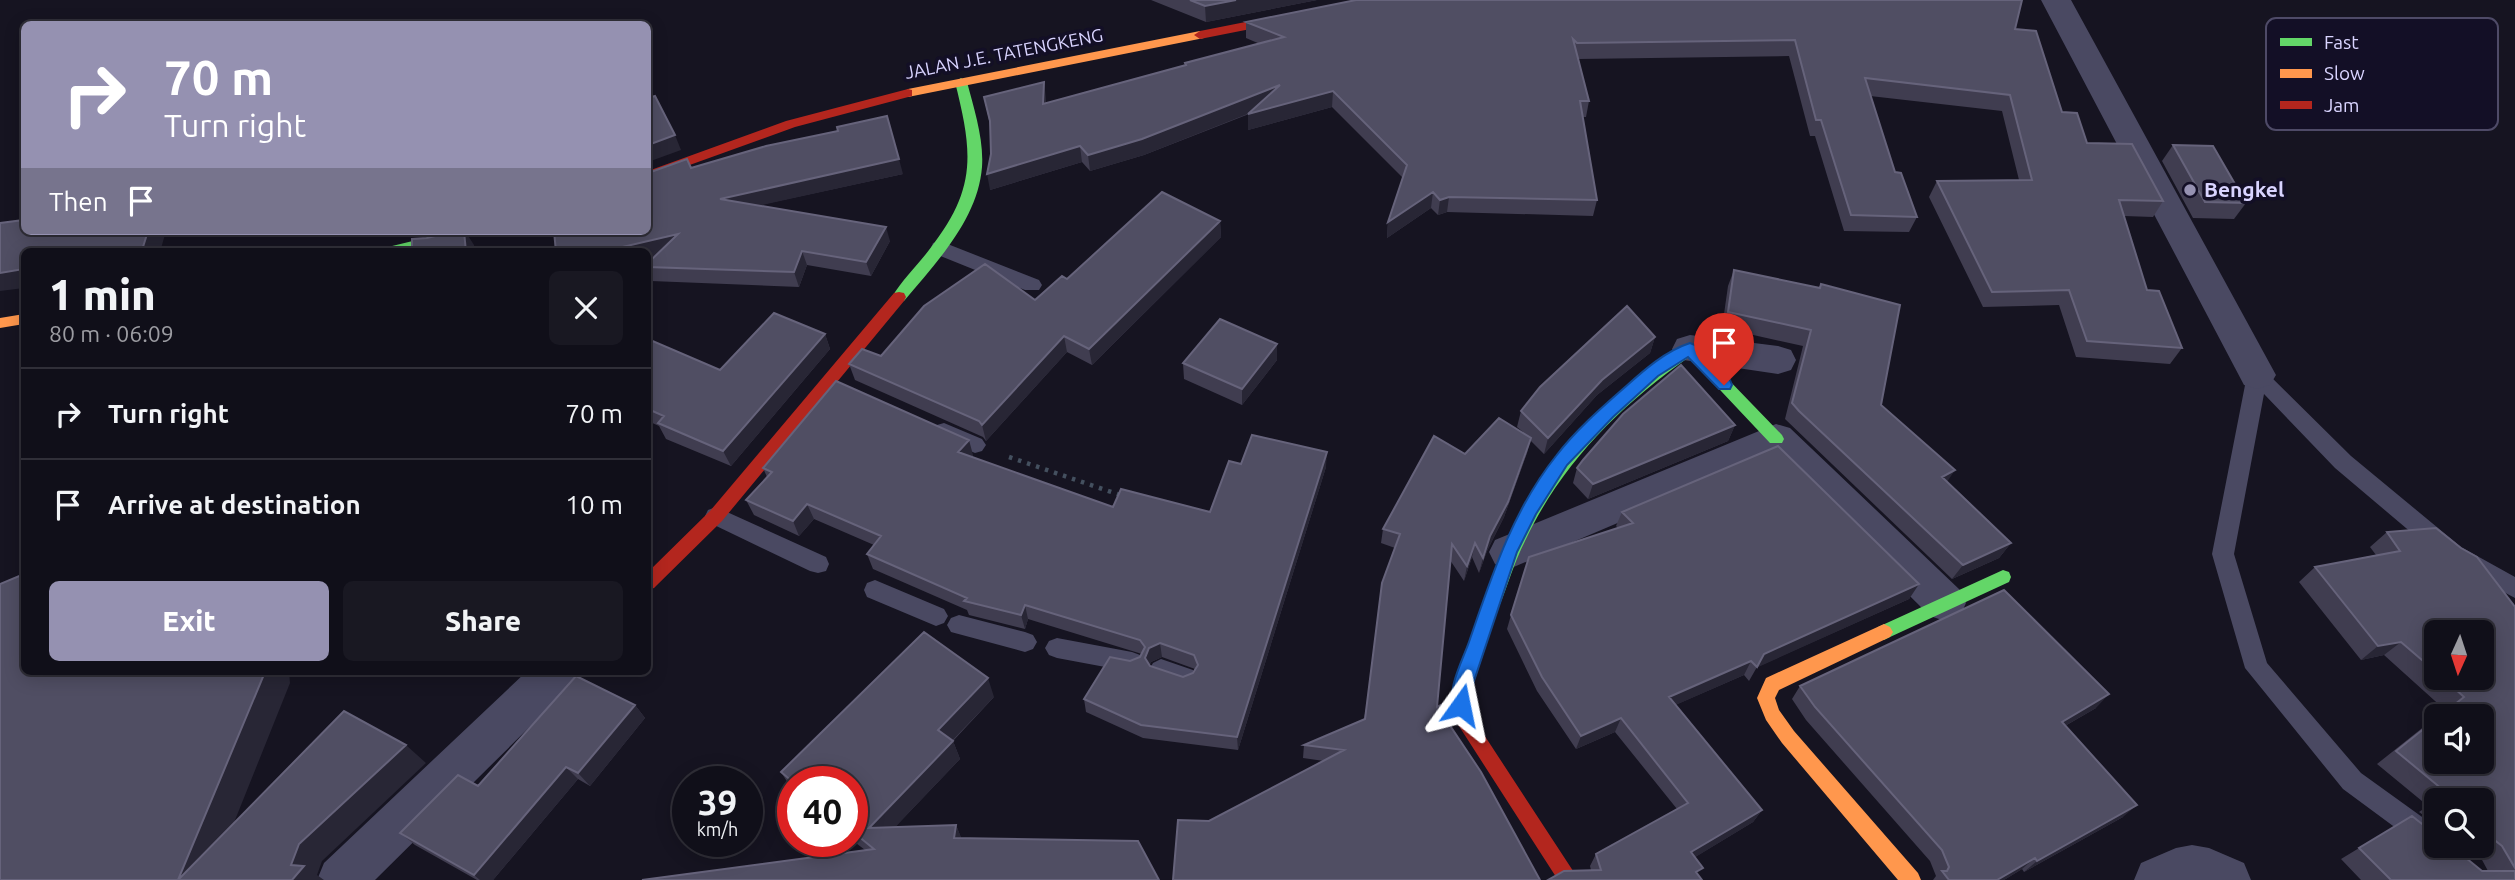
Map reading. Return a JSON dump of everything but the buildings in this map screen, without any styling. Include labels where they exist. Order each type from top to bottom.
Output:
[{"type":"street","name":"JALAN J.E. TATENGKENG","points":[[651,175],[791,124],[907,93],[1376,0]]},
{"type":"street","points":[[2056,0],[2257,375]]},
{"type":"street","points":[[651,580],[716,516],[940,248],[970,194],[975,169],[974,137],[961,82]]},
{"type":"street","points":[[404,248],[458,235]]},
{"type":"street","points":[[0,323],[21,320]]},
{"type":"street","points":[[1690,349],[1776,439],[1945,603]]},
{"type":"street","points":[[1569,880],[1466,723],[1461,705],[1465,681],[1509,552],[1530,510],[1561,461],[1607,412],[1653,372],[1690,349],[1779,360]]},
{"type":"street","points":[[1509,552],[1776,439]]},
{"type":"street","points":[[1911,880],[1788,737],[1772,714],[1766,698],[1772,684],[2003,577]]},
{"type":"street","points":[[341,880],[553,675]]},
{"type":"street","points":[[2158,880],[2196,867],[2211,870],[2227,880]]},
{"type":"lane","points":[[940,248],[1032,285]]},
{"type":"lane","points":[[2257,375],[2343,462],[2453,554],[2515,588]]},
{"type":"lane","points":[[2257,375],[2223,554],[2257,668],[2353,781],[2424,833]]},
{"type":"lane","points":[[831,380],[855,391]]},
{"type":"lane","points":[[927,424],[975,445]]},
{"type":"lane","points":[[716,516],[818,564]]},
{"type":"lane","points":[[875,590],[936,616]]},
{"type":"lane","points":[[959,625],[1025,642]]},
{"type":"lane","points":[[1057,648],[1132,662]]},
{"type":"lane","points":[[1161,670],[1185,677]]},
{"type":"path","points":[[975,445],[1129,498]]},
{"type":"traffic: fast","points":[[899,297],[958,220],[972,185],[974,145],[961,82]]},
{"type":"traffic: fast","points":[[404,248],[458,235]]},
{"type":"traffic: fast","points":[[1486,618],[1519,535],[1539,498],[1563,464],[1619,403],[1690,349],[1776,439]]},
{"type":"traffic: fast","points":[[1884,632],[2003,577]]},
{"type":"traffic: slow","points":[[908,93],[1200,35]]},
{"type":"traffic: slow","points":[[0,323],[21,320]]},
{"type":"traffic: slow","points":[[1884,632],[1772,684],[1766,698],[1772,714],[1788,737],[1911,880]]},
{"type":"traffic: jam","points":[[1200,35],[1376,0]]},
{"type":"traffic: jam","points":[[651,175],[791,124],[908,93]]},
{"type":"traffic: jam","points":[[651,580],[716,516],[899,297]]},
{"type":"traffic: jam","points":[[1486,618],[1464,686],[1466,723],[1569,880]]},
{"type":"place","name":"Bengkel","points":[[2190,190]]},
{"type":"route","points":[[1461,705],[1465,681],[1509,552],[1530,510],[1561,461],[1607,412],[1653,372],[1690,349],[1724,385]]}]
